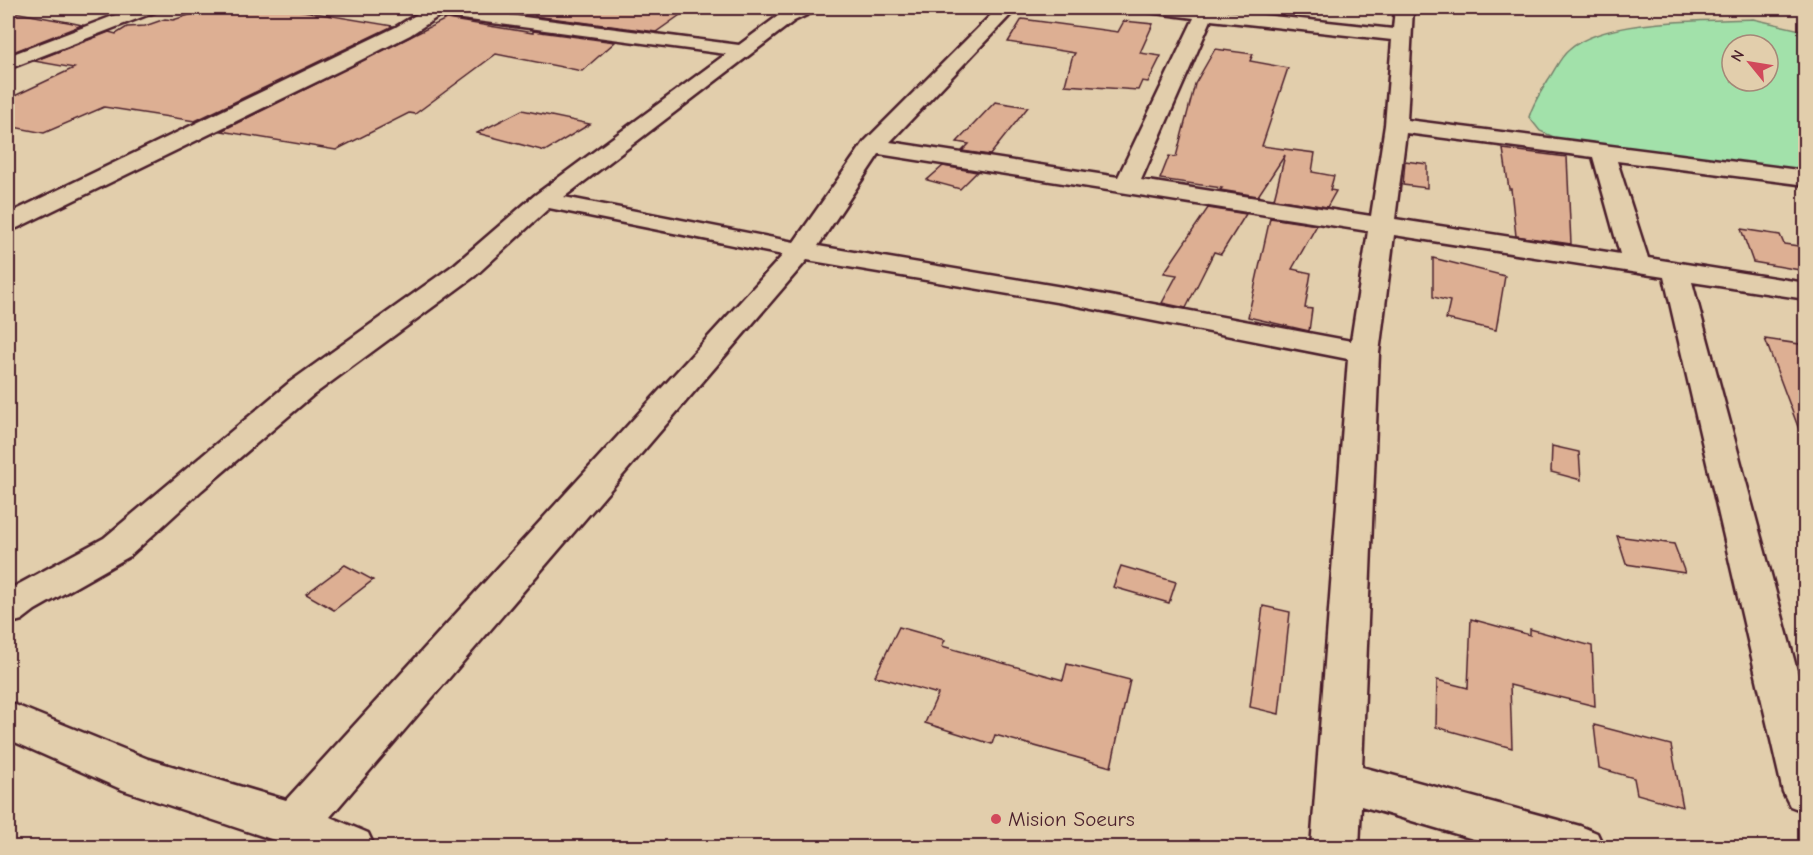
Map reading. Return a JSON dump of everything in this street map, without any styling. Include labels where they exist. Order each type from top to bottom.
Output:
[{"type":"street","points":[[8,63],[149,8]]},
{"type":"street","points":[[8,223],[345,61],[403,31],[424,8],[743,51]]},
{"type":"street","points":[[8,610],[21,600],[117,547],[301,389],[465,270],[544,200],[788,17],[807,8]]},
{"type":"street","points":[[295,824],[801,251],[873,146],[1008,8]]},
{"type":"street","points":[[1155,8],[1205,14],[1404,22],[1396,125],[1364,353],[1335,848]]},
{"type":"street","points":[[1127,184],[1205,14]]},
{"type":"street","points":[[1396,125],[1806,178]]},
{"type":"street","points":[[873,146],[1806,291]]},
{"type":"street","points":[[1603,152],[1637,265]]},
{"type":"street","points":[[544,200],[801,251],[1062,295],[1364,353]]},
{"type":"street","points":[[1676,271],[1806,792]]},
{"type":"street","points":[[8,720],[139,776],[295,824],[351,848]]},
{"type":"street","points":[[1339,780],[1580,848]]},
{"type":"green space","points":[[1753,19],[1805,31],[1805,177],[1565,142],[1540,131],[1529,117],[1537,98],[1563,56],[1585,40],[1606,32],[1630,27],[1683,21]]},
{"type":"building","points":[[212,8],[285,8],[393,26],[195,121],[104,107],[44,133],[8,126],[8,99],[74,68],[34,61],[109,32],[116,34],[127,27],[145,26],[165,19],[173,20]]},
{"type":"building","points":[[535,8],[690,8],[656,32],[535,16]]},
{"type":"building","points":[[8,11],[68,22],[82,25],[8,54]]},
{"type":"building","points":[[446,19],[533,33],[533,31],[615,42],[582,71],[496,54],[415,114],[409,113],[336,150],[221,131]]},
{"type":"building","points":[[1022,19],[1118,32],[1124,21],[1153,24],[1140,53],[1161,56],[1148,82],[1142,81],[1138,90],[1065,85],[1075,53],[1008,42]]},
{"type":"building","points":[[1215,49],[1253,54],[1250,61],[1288,68],[1262,146],[1315,153],[1312,172],[1334,176],[1330,190],[1336,191],[1327,207],[1274,199],[1285,155],[1258,196],[1160,179],[1169,156],[1176,157],[1195,84]]},
{"type":"building","points":[[995,102],[1028,107],[990,155],[962,151],[969,144],[957,142]]},
{"type":"building","points":[[522,110],[590,124],[545,151],[477,133]]},
{"type":"building","points":[[1503,149],[1567,157],[1571,244],[1516,236],[1511,189],[1509,189]]},
{"type":"building","points":[[1405,161],[1427,164],[1427,188],[1403,185]]},
{"type":"building","points":[[943,166],[977,172],[960,189],[927,180]]},
{"type":"building","points":[[1208,208],[1246,214],[1221,254],[1214,252],[1186,308],[1162,303],[1177,275],[1164,273]]},
{"type":"building","points":[[1270,218],[1317,225],[1292,269],[1311,273],[1305,308],[1312,309],[1309,331],[1248,317]]},
{"type":"building","points":[[1741,229],[1780,235],[1784,244],[1806,247],[1806,271],[1753,262]]},
{"type":"building","points":[[1433,258],[1505,276],[1496,330],[1446,319],[1450,301],[1433,297]]},
{"type":"building","points":[[1765,339],[1806,345],[1806,439],[1803,440]]},
{"type":"building","points":[[1552,446],[1579,452],[1581,480],[1551,472]]},
{"type":"building","points":[[1617,536],[1674,544],[1685,573],[1626,564]]},
{"type":"building","points":[[345,565],[373,580],[334,610],[306,594]]},
{"type":"building","points":[[1121,566],[1176,582],[1169,603],[1113,587]]},
{"type":"building","points":[[1263,606],[1290,612],[1279,714],[1250,707]]},
{"type":"building","points":[[1471,619],[1530,635],[1530,629],[1592,646],[1595,706],[1510,685],[1512,748],[1436,727],[1437,680],[1468,688]]},
{"type":"building","points":[[899,627],[945,640],[942,646],[1063,680],[1067,664],[1130,680],[1111,767],[995,735],[992,744],[925,723],[938,694],[875,676]]},
{"type":"building","points":[[1594,725],[1671,745],[1683,807],[1637,794],[1634,778],[1599,768]]},
{"type":"place","name":"Mision Soeurs","points":[[996,819]]}]
